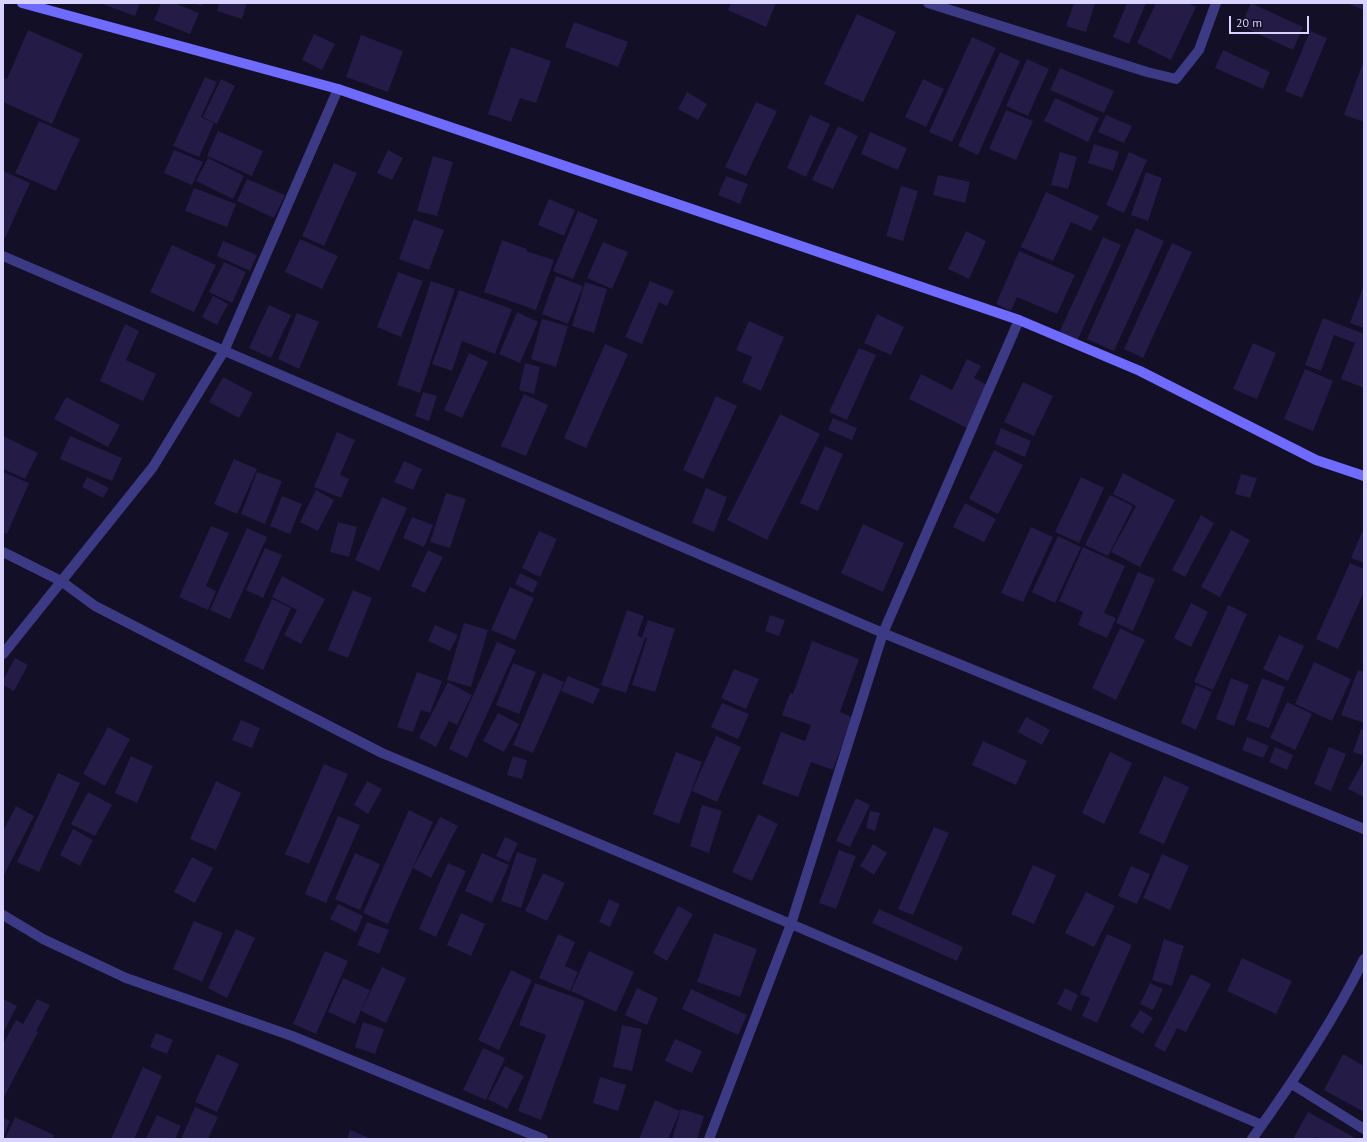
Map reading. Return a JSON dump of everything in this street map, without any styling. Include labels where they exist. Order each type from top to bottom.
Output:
[{"type":"street","points":[[22,3],[338,89],[1019,320],[1140,371],[1316,460],[1364,476]]},
{"type":"street","points":[[928,3],[1146,72],[1176,79],[1200,50],[1216,3]]},
{"type":"street","points":[[3,654],[153,468],[224,351],[338,89]]},
{"type":"street","points":[[3,256],[883,633],[1364,829]]},
{"type":"street","points":[[709,1139],[791,924],[883,633],[1019,320]]},
{"type":"street","points":[[3,552],[62,581],[95,606],[382,754],[791,924],[1262,1125]]},
{"type":"street","points":[[3,915],[43,939],[126,978],[292,1036],[543,1139]]},
{"type":"street","points":[[1252,1139],[1292,1084],[1353,982],[1364,959]]},
{"type":"street","points":[[1292,1084],[1364,1129]]},
{"type":"building","points":[[100,3],[140,3],[135,16]]},
{"type":"building","points":[[161,3],[174,3],[199,13],[190,34],[154,20]]},
{"type":"building","points":[[192,3],[203,3],[202,6]]},
{"type":"building","points":[[219,3],[247,3],[242,19],[217,11]]},
{"type":"building","points":[[731,3],[776,3],[766,27],[728,10]]},
{"type":"building","points":[[1074,3],[1095,3],[1086,32],[1066,26]]},
{"type":"building","points":[[1127,3],[1146,3],[1129,44],[1113,37]]},
{"type":"building","points":[[1156,3],[1188,3],[1196,7],[1171,60],[1137,43]]},
{"type":"building","points":[[1251,3],[1303,27],[1293,50],[1241,26]]},
{"type":"building","points":[[1364,3],[1364,10],[1349,4]]},
{"type":"building","points":[[857,14],[896,32],[863,102],[824,84]]},
{"type":"building","points":[[574,22],[628,42],[618,67],[565,47]]},
{"type":"building","points":[[28,30],[83,54],[52,124],[3,102],[3,78],[7,79]]},
{"type":"building","points":[[1310,31],[1327,38],[1302,98],[1285,91]]},
{"type":"building","points":[[314,34],[335,44],[322,70],[302,60]]},
{"type":"building","points":[[361,35],[403,51],[388,92],[346,77]]},
{"type":"building","points":[[972,37],[996,48],[952,142],[929,132]]},
{"type":"building","points":[[511,47],[551,61],[536,103],[520,98],[511,122],[488,114]]},
{"type":"building","points":[[1223,50],[1270,72],[1263,89],[1215,68]]},
{"type":"building","points":[[1000,52],[1020,61],[978,155],[958,146]]},
{"type":"building","points":[[1027,59],[1049,69],[1028,116],[1006,106]]},
{"type":"building","points":[[1364,60],[1364,115],[1362,121],[1344,115]]},
{"type":"building","points":[[1060,68],[1114,91],[1104,113],[1050,90]]},
{"type":"building","points":[[205,77],[217,82],[201,117],[214,123],[199,157],[173,146]]},
{"type":"building","points":[[221,79],[235,86],[217,124],[203,117]]},
{"type":"building","points":[[923,79],[944,89],[926,127],[905,117]]},
{"type":"building","points":[[687,92],[707,104],[698,120],[678,109]]},
{"type":"building","points":[[1055,98],[1099,118],[1088,142],[1044,121]]},
{"type":"building","points":[[756,102],[777,111],[746,176],[725,167]]},
{"type":"building","points":[[1006,110],[1033,121],[1016,160],[989,149]]},
{"type":"building","points":[[810,115],[830,124],[806,177],[787,168]]},
{"type":"building","points":[[1106,115],[1132,126],[1124,143],[1098,132]]},
{"type":"building","points":[[39,121],[80,139],[56,191],[15,173]]},
{"type":"building","points":[[838,126],[858,136],[833,189],[812,180]]},
{"type":"building","points":[[218,131],[263,151],[252,176],[207,156]]},
{"type":"building","points":[[870,132],[907,148],[898,170],[861,154]]},
{"type":"building","points":[[1094,144],[1119,152],[1113,171],[1088,163]]},
{"type":"building","points":[[174,150],[203,162],[192,185],[164,173]]},
{"type":"building","points":[[388,150],[403,158],[392,180],[377,173]]},
{"type":"building","points":[[1060,152],[1077,157],[1068,189],[1051,185]]},
{"type":"building","points":[[1129,152],[1147,160],[1124,213],[1106,205]]},
{"type":"building","points":[[433,156],[453,162],[437,216],[417,211]]},
{"type":"building","points":[[208,158],[244,176],[233,199],[196,181]]},
{"type":"building","points":[[334,163],[357,173],[324,246],[302,236]]},
{"type":"building","points":[[3,171],[30,183],[5,238],[3,237]]},
{"type":"building","points":[[1146,172],[1162,178],[1148,221],[1131,215]]},
{"type":"building","points":[[938,175],[970,182],[965,203],[933,195]]},
{"type":"building","points":[[726,176],[748,184],[740,204],[718,195]]},
{"type":"building","points":[[247,179],[285,195],[274,218],[237,201]]},
{"type":"building","points":[[901,186],[918,191],[903,241],[886,236]]},
{"type":"building","points":[[194,188],[236,204],[227,227],[185,211]]},
{"type":"building","points":[[1046,192],[1099,216],[1091,231],[1071,222],[1053,261],[1021,247]]},
{"type":"building","points":[[549,199],[575,210],[564,236],[538,225]]},
{"type":"building","points":[[578,211],[598,220],[573,279],[553,271]]},
{"type":"building","points":[[414,219],[444,230],[429,270],[399,259]]},
{"type":"building","points":[[1136,228],[1164,241],[1114,351],[1087,339]]},
{"type":"building","points":[[966,231],[986,241],[969,279],[948,269]]},
{"type":"building","points":[[1103,237],[1121,245],[1077,341],[1059,333]]},
{"type":"building","points":[[300,239],[338,256],[322,289],[285,272]]},
{"type":"building","points":[[502,240],[527,249],[526,251],[554,260],[536,310],[484,292]]},
{"type":"building","points":[[223,241],[257,255],[250,271],[217,256]]},
{"type":"building","points":[[603,242],[628,252],[612,289],[587,278]]},
{"type":"building","points":[[1172,243],[1192,252],[1143,358],[1124,349]]},
{"type":"building","points":[[172,245],[216,265],[194,312],[150,292]]},
{"type":"building","points":[[1019,251],[1075,275],[1057,314],[1017,297],[1011,311],[996,304]]},
{"type":"building","points":[[224,262],[246,272],[232,303],[209,292]]},
{"type":"building","points":[[398,272],[423,281],[401,337],[377,327]]},
{"type":"building","points":[[556,276],[583,286],[568,324],[542,314]]},
{"type":"building","points":[[431,281],[455,289],[420,393],[397,385]]},
{"type":"building","points":[[650,281],[674,291],[667,306],[659,302],[642,344],[625,337]]},
{"type":"building","points":[[585,282],[607,289],[594,333],[572,326]]},
{"type":"building","points":[[1364,285],[1364,328],[1350,323]]},
{"type":"building","points":[[459,290],[512,309],[495,354],[462,341],[452,371],[432,364]]},
{"type":"building","points":[[213,296],[228,304],[217,325],[202,317]]},
{"type":"building","points":[[269,305],[291,315],[271,358],[249,348]]},
{"type":"building","points":[[517,312],[538,322],[520,363],[499,354]]},
{"type":"building","points":[[297,313],[319,322],[299,369],[278,359]]},
{"type":"building","points":[[877,314],[904,327],[891,355],[864,343]]},
{"type":"building","points":[[1323,318],[1364,334],[1364,388],[1341,379],[1355,343],[1334,335],[1321,371],[1305,365]]},
{"type":"building","points":[[542,319],[568,326],[556,367],[531,359]]},
{"type":"building","points":[[749,321],[784,337],[761,391],[742,382],[752,357],[736,350]]},
{"type":"building","points":[[125,324],[139,331],[126,360],[156,374],[143,401],[100,381]]},
{"type":"building","points":[[1253,343],[1276,353],[1257,399],[1233,389]]},
{"type":"building","points":[[605,344],[628,354],[586,448],[564,438]]},
{"type":"building","points":[[859,348],[876,355],[847,420],[829,412]]},
{"type":"building","points":[[469,353],[488,362],[462,418],[444,410]]},
{"type":"building","points":[[967,359],[981,366],[974,378],[991,387],[969,429],[909,399],[921,374],[952,390]]},
{"type":"building","points":[[525,363],[540,367],[534,394],[519,390]]},
{"type":"building","points":[[1305,369],[1333,381],[1313,431],[1284,419]]},
{"type":"building","points":[[223,377],[253,393],[239,418],[209,402]]},
{"type":"building","points":[[1023,382],[1053,396],[1034,436],[1004,422]]},
{"type":"building","points":[[423,392],[437,396],[429,421],[415,416]]},
{"type":"building","points":[[524,394],[548,405],[526,456],[501,446]]},
{"type":"building","points":[[716,396],[737,406],[703,479],[683,470]]},
{"type":"building","points":[[66,397],[120,425],[108,447],[54,419]]},
{"type":"building","points":[[780,414],[820,434],[767,540],[727,520]]},
{"type":"building","points":[[833,418],[857,428],[852,440],[828,430]]},
{"type":"building","points":[[1001,428],[1031,441],[1025,457],[995,444]]},
{"type":"building","points":[[337,432],[355,440],[340,475],[349,479],[341,498],[314,487]]},
{"type":"building","points":[[3,436],[38,453],[25,479],[3,469]]},
{"type":"building","points":[[70,436],[122,458],[112,481],[60,459]]},
{"type":"building","points":[[825,446],[843,454],[818,511],[800,503]]},
{"type":"building","points":[[994,450],[1023,465],[998,514],[969,499]]},
{"type":"building","points":[[234,459],[257,469],[237,514],[214,504]]},
{"type":"building","points":[[404,461],[422,469],[413,490],[394,482]]},
{"type":"building","points":[[3,472],[29,483],[7,534],[3,532]]},
{"type":"building","points":[[257,472],[282,481],[265,524],[241,514]]},
{"type":"building","points":[[1123,473],[1175,500],[1140,567],[1111,552],[1136,506],[1113,494]]},
{"type":"building","points":[[1241,474],[1257,478],[1250,498],[1235,494]]},
{"type":"building","points":[[87,477],[109,488],[103,498],[82,487]]},
{"type":"building","points":[[1081,477],[1104,488],[1079,543],[1055,532]]},
{"type":"building","points":[[706,488],[727,497],[714,532],[692,523]]},
{"type":"building","points":[[316,490],[334,500],[318,531],[300,522]]},
{"type":"building","points":[[446,493],[466,499],[450,548],[430,542]]},
{"type":"building","points":[[1110,495],[1133,506],[1108,556],[1085,545]]},
{"type":"building","points":[[282,496],[302,504],[290,534],[270,526]]},
{"type":"building","points":[[382,497],[407,508],[379,571],[355,560]]},
{"type":"building","points":[[965,503],[996,519],[984,542],[953,527]]},
{"type":"building","points":[[1201,515],[1214,523],[1185,577],[1172,570]]},
{"type":"building","points":[[412,517],[433,525],[424,547],[403,538]]},
{"type":"building","points":[[338,522],[357,527],[349,557],[330,552]]},
{"type":"building","points":[[863,524],[904,543],[883,592],[841,573]]},
{"type":"building","points":[[211,526],[229,533],[206,586],[216,591],[208,610],[179,597]]},
{"type":"building","points":[[1031,527],[1053,537],[1023,602],[1001,593]]},
{"type":"building","points":[[247,528],[267,537],[230,619],[210,610]]},
{"type":"building","points":[[1231,530],[1250,540],[1220,597],[1201,587]]},
{"type":"building","points":[[539,531],[557,539],[540,577],[522,568]]},
{"type":"building","points":[[1362,532],[1364,533],[1364,563],[1351,558]]},
{"type":"building","points":[[1058,536],[1081,547],[1055,603],[1032,592]]},
{"type":"building","points":[[1083,547],[1125,566],[1104,613],[1116,618],[1107,638],[1078,625],[1083,612],[1059,601]]},
{"type":"building","points":[[265,548],[282,555],[263,598],[246,590]]},
{"type":"building","points":[[428,550],[443,557],[425,593],[411,586]]},
{"type":"building","points":[[1350,563],[1364,569],[1364,592],[1338,649],[1316,639]]},
{"type":"building","points":[[1138,572],[1155,579],[1133,631],[1116,623]]},
{"type":"building","points":[[520,573],[538,582],[533,593],[515,584]]},
{"type":"building","points":[[282,576],[325,599],[301,644],[284,635],[297,610],[272,597]]},
{"type":"building","points":[[510,587],[534,598],[515,640],[491,630]]},
{"type":"building","points":[[353,590],[372,598],[348,658],[328,650]]},
{"type":"building","points":[[272,599],[291,608],[263,670],[244,661]]},
{"type":"building","points":[[1191,603],[1208,612],[1191,647],[1174,638]]},
{"type":"building","points":[[1228,605],[1247,614],[1213,690],[1194,682]]},
{"type":"building","points":[[627,610],[644,616],[637,636],[645,638],[626,693],[601,685]]},
{"type":"building","points":[[770,615],[785,620],[779,636],[765,631]]},
{"type":"building","points":[[648,620],[675,629],[655,692],[632,685],[647,638],[642,637]]},
{"type":"building","points":[[464,623],[488,630],[471,687],[447,680]]},
{"type":"building","points":[[435,625],[458,635],[450,651],[428,641]]},
{"type":"building","points":[[1120,628],[1145,640],[1116,700],[1092,688]]},
{"type":"building","points":[[1279,635],[1304,646],[1288,681],[1263,669]]},
{"type":"building","points":[[812,641],[859,659],[840,712],[852,717],[833,770],[811,762],[798,797],[762,784],[781,732],[805,741],[811,725],[782,715],[790,693],[793,694]]},
{"type":"building","points":[[497,642],[516,650],[467,758],[449,749]]},
{"type":"building","points":[[15,658],[28,665],[14,691],[3,685],[3,680]]},
{"type":"building","points":[[1314,662],[1351,679],[1332,721],[1295,704]]},
{"type":"building","points":[[513,663],[536,672],[519,714],[496,705]]},
{"type":"building","points":[[734,669],[759,679],[746,709],[721,698]]},
{"type":"building","points":[[1358,670],[1364,672],[1364,723],[1341,715]]},
{"type":"building","points":[[417,672],[442,681],[430,713],[421,710],[413,732],[397,727]]},
{"type":"building","points":[[543,673],[564,682],[533,753],[513,745]]},
{"type":"building","points":[[568,676],[600,689],[593,704],[561,691]]},
{"type":"building","points":[[1231,678],[1249,685],[1234,726],[1216,719]]},
{"type":"building","points":[[1262,678],[1285,687],[1269,728],[1246,720]]},
{"type":"building","points":[[448,682],[472,695],[457,725],[449,721],[436,747],[419,738]]},
{"type":"building","points":[[1196,685],[1212,692],[1196,730],[1181,723]]},
{"type":"building","points":[[1287,702],[1312,714],[1295,750],[1270,738]]},
{"type":"building","points":[[722,703],[749,714],[738,739],[711,727]]},
{"type":"building","points":[[498,713],[519,724],[504,752],[483,741]]},
{"type":"building","points":[[1026,717],[1050,730],[1042,745],[1018,732]]},
{"type":"building","points":[[241,720],[260,728],[252,748],[232,740]]},
{"type":"building","points":[[108,727],[130,739],[105,786],[83,774]]},
{"type":"building","points":[[1361,729],[1364,730],[1364,749],[1362,755],[1353,752]]},
{"type":"building","points":[[716,736],[741,747],[717,802],[692,791]]},
{"type":"building","points":[[1247,737],[1269,746],[1263,758],[1242,750]]},
{"type":"building","points":[[983,741],[1027,761],[1016,785],[972,765]]},
{"type":"building","points":[[1275,747],[1293,755],[1287,770],[1269,762]]},
{"type":"building","points":[[1329,747],[1346,754],[1331,791],[1314,784]]},
{"type":"building","points":[[676,752],[702,762],[679,824],[653,814]]},
{"type":"building","points":[[1110,752],[1132,763],[1104,824],[1082,813]]},
{"type":"building","points":[[131,756],[153,766],[137,803],[115,793]]},
{"type":"building","points":[[513,756],[527,760],[522,779],[507,775]]},
{"type":"building","points":[[1363,762],[1364,763],[1364,797],[1348,789]]},
{"type":"building","points":[[324,764],[348,774],[309,864],[285,854]]},
{"type":"building","points":[[58,773],[80,783],[39,872],[17,862]]},
{"type":"building","points":[[1164,776],[1189,787],[1164,844],[1139,833]]},
{"type":"building","points":[[216,781],[241,793],[216,850],[190,839]]},
{"type":"building","points":[[367,781],[382,789],[368,814],[354,805]]},
{"type":"building","points":[[88,792],[112,805],[95,836],[71,824]]},
{"type":"building","points":[[856,798],[870,805],[850,847],[836,841]]},
{"type":"building","points":[[702,805],[722,811],[709,853],[690,846]]},
{"type":"building","points":[[16,806],[34,816],[3,877],[3,831]]},
{"type":"building","points":[[409,810],[433,822],[388,924],[363,913]]},
{"type":"building","points":[[870,811],[880,813],[875,831],[866,828]]},
{"type":"building","points":[[758,814],[778,824],[752,881],[732,872]]},
{"type":"building","points":[[338,816],[360,825],[326,903],[305,894]]},
{"type":"building","points":[[440,817],[458,826],[431,878],[413,868]]},
{"type":"building","points":[[934,827],[949,833],[913,915],[898,909]]},
{"type":"building","points":[[73,829],[93,840],[80,866],[60,855]]},
{"type":"building","points":[[505,837],[518,843],[509,862],[496,856]]},
{"type":"building","points":[[873,844],[887,853],[874,875],[860,866]]},
{"type":"building","points":[[839,850],[856,856],[836,909],[819,903]]},
{"type":"building","points":[[517,852],[537,859],[521,908],[501,901]]},
{"type":"building","points":[[355,853],[380,864],[360,910],[335,899]]},
{"type":"building","points":[[482,853],[509,865],[492,903],[465,891]]},
{"type":"building","points":[[1162,854],[1189,866],[1170,910],[1143,898]]},
{"type":"building","points":[[192,857],[213,868],[195,903],[174,892]]},
{"type":"building","points":[[448,863],[466,871],[436,937],[419,929]]},
{"type":"building","points":[[1033,865],[1056,875],[1034,924],[1011,914]]},
{"type":"building","points":[[1131,866],[1150,874],[1137,904],[1118,896]]},
{"type":"building","points":[[543,873],[565,883],[547,921],[525,911]]},
{"type":"building","points":[[1086,892],[1115,906],[1094,947],[1065,933]]},
{"type":"building","points":[[609,899],[620,904],[610,927],[599,922]]},
{"type":"building","points":[[338,904],[363,916],[356,932],[330,919]]},
{"type":"building","points":[[678,906],[693,914],[667,961],[653,953]]},
{"type":"building","points":[[879,909],[963,947],[957,961],[872,923]]},
{"type":"building","points":[[461,913],[485,924],[471,956],[447,945]]},
{"type":"building","points":[[194,921],[223,933],[202,982],[173,969]]},
{"type":"building","points":[[367,922],[389,930],[379,954],[357,945]]},
{"type":"building","points":[[236,929],[255,938],[227,998],[208,988]]},
{"type":"building","points":[[714,933],[757,949],[740,997],[697,982]]},
{"type":"building","points":[[558,934],[575,942],[565,966],[578,972],[570,991],[539,978]]},
{"type":"building","points":[[1107,934],[1132,945],[1097,1023],[1082,1016],[1090,998],[1080,994]]},
{"type":"building","points":[[1164,939],[1184,946],[1172,986],[1152,980]]},
{"type":"building","points":[[325,951],[348,961],[316,1034],[293,1024]]},
{"type":"building","points":[[589,951],[634,972],[616,1012],[571,991]]},
{"type":"building","points":[[1242,958],[1292,981],[1276,1014],[1227,991]]},
{"type":"building","points":[[382,967],[406,978],[386,1023],[361,1011]]},
{"type":"building","points":[[511,970],[532,980],[499,1050],[478,1040]]},
{"type":"building","points":[[1191,974],[1211,984],[1186,1032],[1177,1028],[1165,1052],[1154,1046]]},
{"type":"building","points":[[343,978],[370,990],[355,1024],[328,1012]]},
{"type":"building","points":[[535,983],[585,1001],[541,1120],[518,1111],[546,1035],[519,1025]]},
{"type":"building","points":[[1150,983],[1163,989],[1153,1010],[1140,1004]]},
{"type":"building","points":[[637,988],[658,998],[647,1025],[625,1015]]},
{"type":"building","points":[[1065,988],[1078,995],[1071,1011],[1057,1004]]},
{"type":"building","points":[[691,989],[747,1015],[738,1035],[682,1009]]},
{"type":"building","points":[[3,999],[17,1006],[3,1033]]},
{"type":"building","points":[[37,999],[50,1005],[36,1031],[38,1032],[3,1099],[3,1044],[16,1020],[23,1024]]},
{"type":"building","points":[[1140,1010],[1153,1018],[1143,1034],[1130,1026]]},
{"type":"building","points":[[363,1022],[384,1029],[375,1054],[355,1047]]},
{"type":"building","points":[[622,1025],[642,1029],[632,1071],[613,1067]]},
{"type":"building","points":[[156,1033],[173,1040],[167,1054],[150,1047]]},
{"type":"building","points":[[675,1039],[702,1051],[692,1073],[665,1061]]},
{"type":"building","points":[[483,1048],[505,1058],[486,1100],[463,1090]]},
{"type":"building","points":[[217,1054],[239,1064],[217,1112],[195,1102]]},
{"type":"building","points":[[1343,1054],[1364,1066],[1364,1112],[1324,1090]]},
{"type":"building","points":[[505,1066],[524,1076],[507,1109],[488,1099]]},
{"type":"building","points":[[143,1067],[162,1076],[134,1139],[111,1139]]},
{"type":"building","points":[[600,1077],[626,1085],[618,1111],[593,1103]]},
{"type":"building","points":[[655,1100],[680,1111],[668,1139],[639,1139]]},
{"type":"building","points":[[195,1107],[218,1117],[208,1139],[181,1139]]},
{"type":"building","points":[[681,1109],[704,1116],[697,1139],[672,1139]]},
{"type":"building","points":[[1308,1112],[1357,1139],[1320,1139],[1316,1137],[1315,1139],[1293,1139]]},
{"type":"building","points":[[157,1115],[181,1126],[175,1139],[146,1139]]},
{"type":"building","points":[[3,1117],[10,1121],[3,1137]]},
{"type":"building","points":[[15,1117],[54,1135],[53,1139],[5,1139]]},
{"type":"building","points":[[350,1130],[372,1139],[347,1139]]}]
